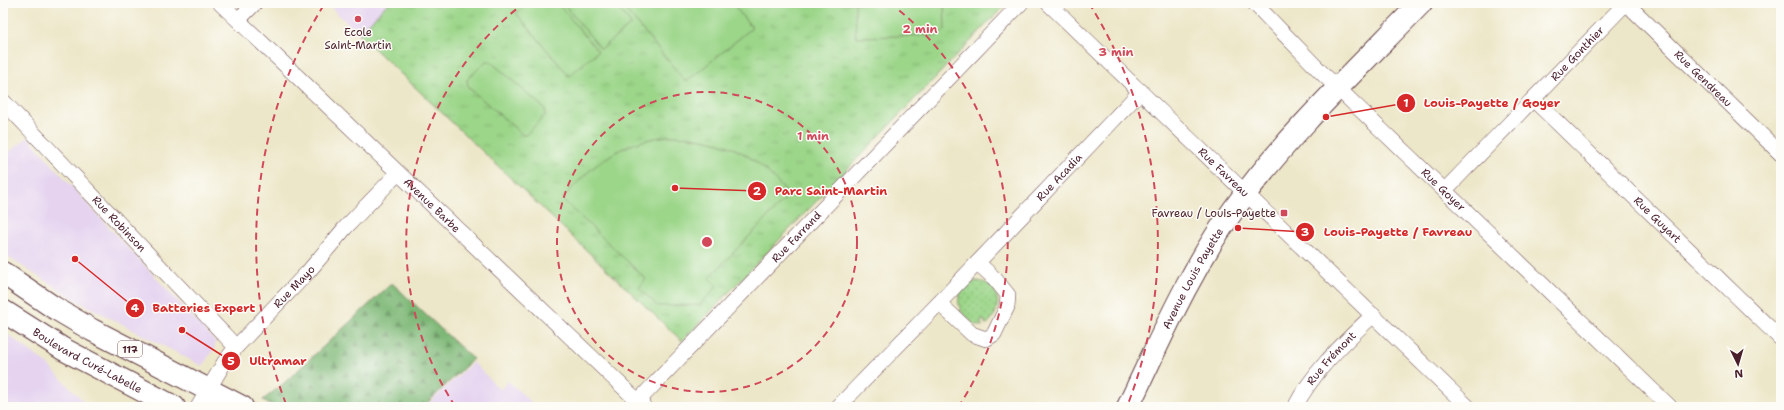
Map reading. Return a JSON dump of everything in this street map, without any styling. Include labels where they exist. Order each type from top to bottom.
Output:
[{"type":"street","name":"Avenue Barbe","points":[[220,3],[641,404]]},
{"type":"street","points":[[238,20],[255,3]]},
{"type":"street","name":"Rue Farrand","points":[[641,404],[1021,3]]},
{"type":"street","name":"Rue Favreau","points":[[1048,3],[1468,407]]},
{"type":"street","name":"Rue Goyer","points":[[1254,3],[1321,72],[1339,87],[1670,407]]},
{"type":"street","name":"Avenue Louis Payette","points":[[1128,407],[1193,275],[1218,233],[1246,193],[1297,131],[1421,3]]},
{"type":"street","name":"Rue Gonthier","points":[[1444,190],[1534,100],[1626,3]]},
{"type":"street","name":"Rue Gendreau","points":[[1626,3],[1781,154]]},
{"type":"street","name":"Rue Acadia","points":[[838,407],[940,304],[1141,91]]},
{"type":"street","name":"Rue Guyart","points":[[1534,100],[1781,339]]},
{"type":"street","name":"Rue Robinson","points":[[3,101],[236,347]]},
{"type":"street","name":"Rue Mayo","points":[[204,398],[224,363],[236,347],[308,272],[345,228],[398,172]]},
{"type":"street","points":[[940,304],[972,334],[986,339],[994,334],[1007,307],[1008,295],[995,279],[978,263]]},
{"type":"street","name":"117","points":[[3,273],[53,307],[204,398],[242,407]]},
{"type":"street","name":"Boulevard Curé-Labelle","points":[[3,312],[53,344],[174,407]]},
{"type":"street","name":"Rue Frémont","points":[[1295,407],[1302,393],[1320,368],[1373,315]]},
{"type":"shaded area","name":"Ecole Saint-Martin","points":[[326,3],[388,3],[359,34]]},
{"type":"shaded area","points":[[28,137],[90,207],[216,342],[214,349],[202,366],[74,299],[3,254],[3,157]]},
{"type":"shaded area","points":[[3,331],[46,363],[89,407],[3,407]]},
{"type":"shaded area","points":[[473,362],[500,390],[508,381],[536,407],[425,407]]},
{"type":"green space","points":[[388,3],[1007,3],[682,341],[359,34]]},
{"type":"green space","points":[[528,3],[557,3],[598,51],[569,76],[516,13]]},
{"type":"green space","points":[[563,3],[614,3],[631,24],[601,49]]},
{"type":"green space","points":[[620,3],[732,3],[752,28],[686,82]]},
{"type":"green space","points":[[855,3],[944,3],[945,30],[939,35],[856,37]]},
{"type":"green space","points":[[486,61],[490,61],[545,109],[545,115],[526,135],[523,135],[468,87],[467,80]]},
{"type":"green space","points":[[668,136],[702,139],[725,145],[736,150],[746,155],[773,177],[789,195],[709,278],[717,286],[700,305],[658,306],[639,288],[646,279],[562,199],[573,186],[596,165],[621,149],[635,143]]},
{"type":"green space","points":[[977,281],[985,283],[991,287],[995,292],[997,299],[997,306],[992,319],[986,325],[984,320],[981,321],[982,326],[971,322],[959,306],[962,291],[971,283]]},
{"type":"green space","points":[[392,283],[473,359],[423,407],[275,407],[263,400],[283,384]]},
{"type":"place","name":"Ecole Saint-Martin","points":[[358,19]]},
{"type":"place","name":"Louis-Payette / Goyer","points":[[1326,117]]},
{"type":"place","name":"Parc Saint-Martin","points":[[675,188]]},
{"type":"place","name":"Favreau / Louis-Payette","points":[[1284,213]]},
{"type":"place","name":"Louis-Payette / Favreau","points":[[1238,228]]},
{"type":"place","name":"Batteries Expert","points":[[75,259]]},
{"type":"place","name":"Ultramar","points":[[182,330]]}]
